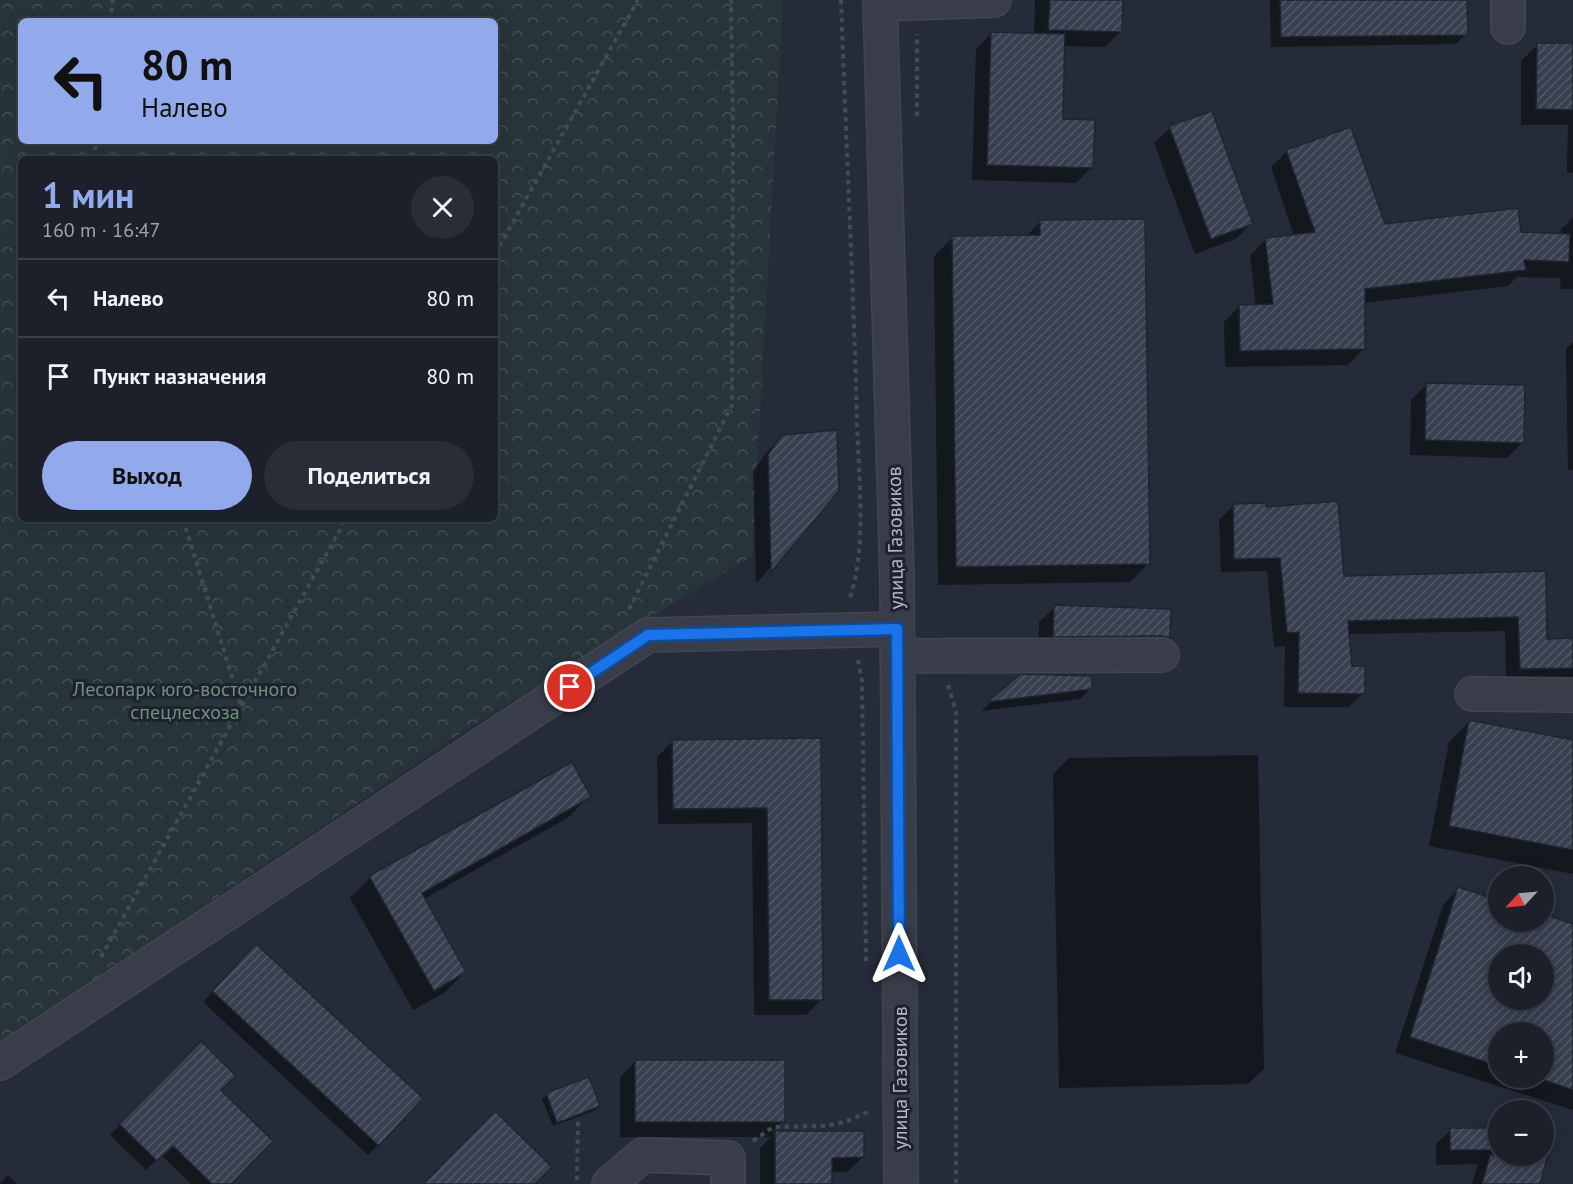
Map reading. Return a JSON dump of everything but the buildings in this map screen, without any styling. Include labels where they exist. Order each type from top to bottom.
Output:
[{"type":"street","points":[[880,2],[994,0]]},
{"type":"street","name":"улица Газовиков","points":[[880,2],[897,642],[901,1184]]},
{"type":"street","points":[[0,1064],[648,635],[854,630],[939,654],[1162,656]]},
{"type":"street","points":[[1472,694],[1573,695]]},
{"type":"street","points":[[609,1184],[643,1155],[728,1171]]},
{"type":"path","points":[[110,18],[112,0]]},
{"type":"path","points":[[498,249],[638,0]]},
{"type":"path","points":[[624,618],[732,405],[734,129],[731,0]]},
{"type":"path","points":[[841,0],[860,554],[854,586]]},
{"type":"path","points":[[917,128],[918,2]]},
{"type":"path","points":[[184,522],[241,706]]},
{"type":"path","points":[[97,965],[344,522]]},
{"type":"path","points":[[854,630],[862,681],[866,968]]},
{"type":"path","points":[[939,654],[956,712],[956,1184]]},
{"type":"path","points":[[728,1171],[773,1127],[824,1126],[845,1122],[868,1112],[868,1122]]},
{"type":"path","points":[[577,1184],[578,1119]]},
{"type":"green space","name":"Лесопарк юго-восточного спецлесхоза","points":[[0,0],[783,0],[752,556],[467,729],[0,1043]]},
{"type":"route","points":[[570,687],[648,635],[897,629],[899,954]]}]
